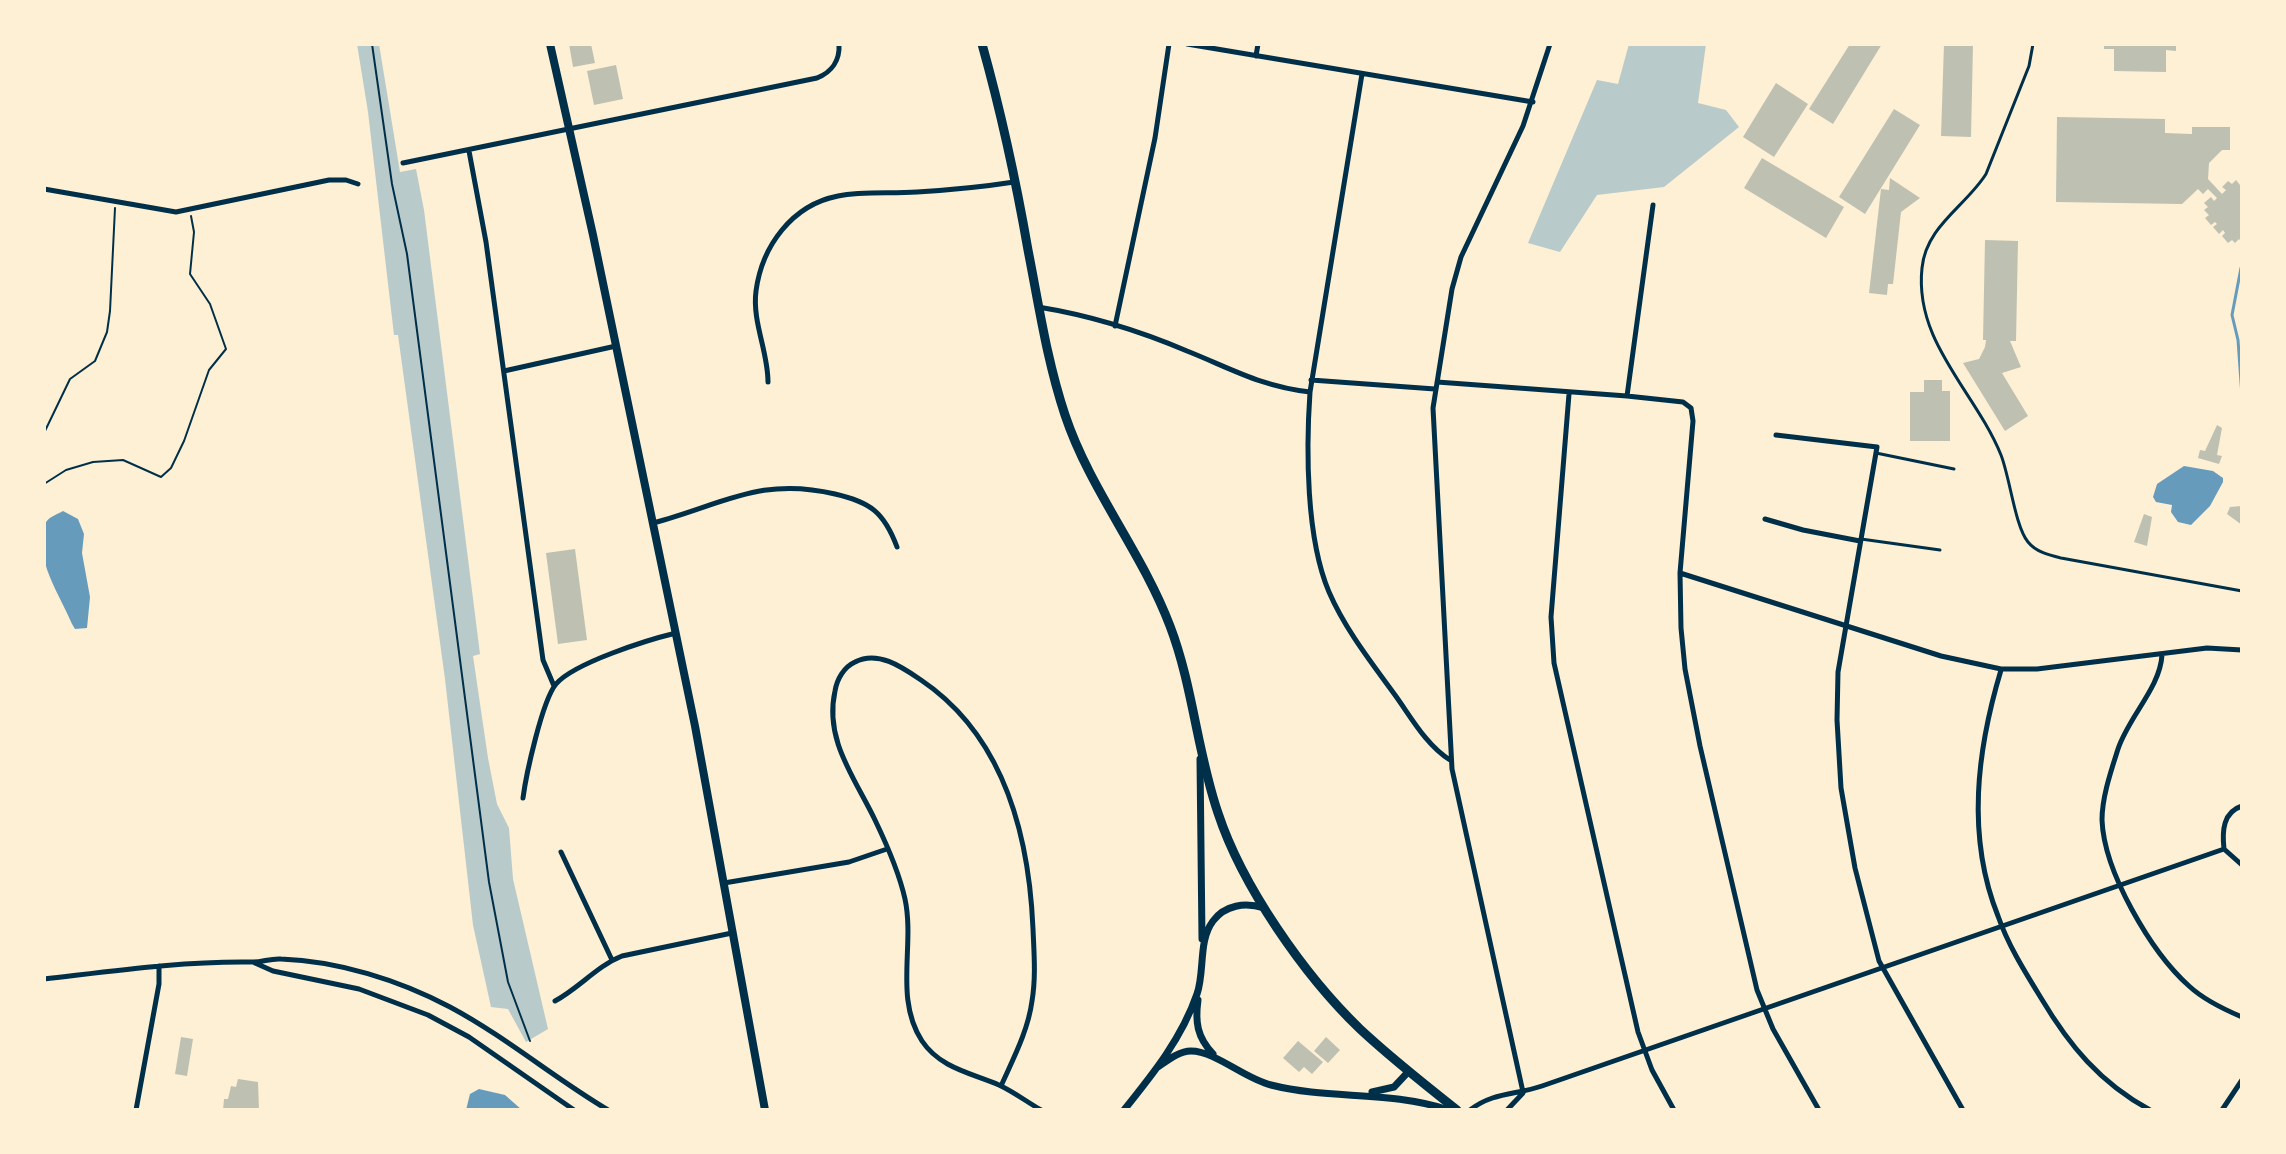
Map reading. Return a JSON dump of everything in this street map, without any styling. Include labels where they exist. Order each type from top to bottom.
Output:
[{"type":"main road","points":[[550,44],[676,633],[765,1110]]},
{"type":"main road","points":[[982,44],[1015,182],[1054,379],[1070,429],[1096,485],[1160,601],[1181,660],[1211,792],[1224,830],[1266,909],[1329,996],[1359,1027],[1457,1110]]},
{"type":"street","points":[[403,163],[817,78],[827,74],[834,66],[839,55],[839,44]]},
{"type":"street","points":[[1115,326],[1155,138],[1169,44]]},
{"type":"street","points":[[1187,44],[1533,102]]},
{"type":"street","points":[[1256,56],[1258,44]]},
{"type":"street","points":[[1523,1092],[1451,760],[1433,424],[1452,289],[1461,257],[1516,143],[1533,102],[1550,44]]},
{"type":"street","points":[[1362,74],[1311,380],[1309,443],[1316,551],[1328,590],[1344,620],[1432,745],[1451,760]]},
{"type":"street","points":[[469,151],[485,233],[543,660],[554,686]]},
{"type":"street","points":[[44,189],[163,212],[190,211],[329,180],[342,179],[358,184]]},
{"type":"street","points":[[768,382],[756,309],[756,290],[768,250],[791,220],[818,202],[841,196],[924,192],[1015,182]]},
{"type":"street","points":[[1627,396],[1653,205]]},
{"type":"street","points":[[1038,307],[1115,326],[1185,350],[1252,380],[1310,392]]},
{"type":"street","points":[[504,371],[616,346]]},
{"type":"street","points":[[1311,380],[1627,396],[1689,405],[1693,421],[1680,573],[1682,644],[1694,718],[1740,924],[1763,1008],[1819,1110]]},
{"type":"street","points":[[1569,394],[1551,604],[1554,663],[1635,1023],[1644,1051],[1674,1110]]},
{"type":"street","points":[[1776,435],[1876,450],[1844,625],[1837,695],[1841,788],[1860,890],[1882,968],[1963,1110]]},
{"type":"street","points":[[653,524],[749,491],[773,487],[806,488],[849,498],[875,510],[886,522],[897,547]]},
{"type":"street","points":[[1765,519],[1803,530],[1861,540]]},
{"type":"street","points":[[1680,573],[1949,659],[2001,669],[2037,669],[2207,648],[2242,650]]},
{"type":"street","points":[[523,798],[547,701],[554,686],[586,665],[676,633]]},
{"type":"street","points":[[2162,655],[2156,681],[2122,737],[2104,805],[2103,832],[2121,884],[2144,928],[2172,968],[2200,995],[2242,1017]]},
{"type":"street","points":[[1001,1086],[1030,1013],[1035,971],[1027,866],[1008,790],[992,755],[950,703],[895,664],[868,658],[851,664],[838,680],[833,726],[846,766],[870,811],[902,887],[907,912],[907,999],[915,1027],[928,1049],[946,1064],[1001,1086],[1041,1110]]},
{"type":"street","points":[[2001,669],[1983,743],[1977,810],[1989,888],[2002,926],[2042,1000],[2075,1050],[2115,1088],[2150,1110]]},
{"type":"street","points":[[1198,733],[1203,953],[1197,1028],[1216,1058]]},
{"type":"street","points":[[2242,806],[2227,817],[2223,831],[2224,849],[2242,865]]},
{"type":"street","points":[[724,883],[849,862],[887,849]]},
{"type":"street","points":[[1470,1110],[1500,1094],[1523,1092],[2224,849]]},
{"type":"street","points":[[561,852],[612,960]]},
{"type":"street","points":[[1203,953],[1207,931],[1224,911],[1246,905],[1266,909]]},
{"type":"street","points":[[555,1001],[577,989],[612,960],[637,951],[732,933]]},
{"type":"street","points":[[44,979],[159,966],[254,963],[280,959],[362,973],[418,992],[490,1030],[608,1110]]},
{"type":"street","points":[[254,963],[273,971],[359,989],[428,1015],[469,1037],[574,1110]]},
{"type":"street","points":[[136,1110],[159,984],[159,966]]},
{"type":"street","points":[[1124,1110],[1158,1067],[1184,1024],[1201,978]]},
{"type":"street","points":[[1158,1067],[1185,1052],[1196,1052],[1216,1058],[1243,1075],[1274,1086],[1406,1099],[1449,1110]]},
{"type":"street","points":[[1362,1094],[1394,1087],[1409,1071]]},
{"type":"street","points":[[2222,1110],[2242,1080]]},
{"type":"street","points":[[1507,1110],[1523,1092]]},
{"type":"lane","points":[[2033,44],[2029,66],[1986,174],[1978,187],[1942,223],[1927,248],[1922,265],[1923,298],[1934,340],[1987,428],[2005,468],[2022,529],[2028,542],[2039,551],[2061,558],[2242,591]]},
{"type":"lane","points":[[1876,450],[1954,469]]},
{"type":"lane","points":[[1861,540],[1940,550]]},
{"type":"path","points":[[372,44],[392,184],[407,254],[489,882],[508,982],[530,1041]]},
{"type":"path","points":[[44,433],[70,379],[95,361],[107,332],[116,203]]},
{"type":"path","points":[[44,484],[66,470],[93,462],[123,460],[161,477],[171,468],[201,398],[209,370],[226,349],[210,304],[190,274],[194,232],[190,211]]},
{"type":"shaded area","points":[[357,44],[379,44],[400,172],[416,169],[424,210],[480,654],[473,656],[488,758],[497,804],[509,828],[513,879],[548,1029],[526,1042],[508,1009],[491,1007],[473,925],[445,679],[398,335],[394,335]]},
{"type":"shaded area","points":[[1629,44],[1706,44],[1698,103],[1726,110],[1739,127],[1664,187],[1597,195],[1560,252],[1528,243],[1597,80],[1618,84]]},
{"type":"water","points":[[2184,466],[2213,471],[2223,478],[2210,506],[2191,525],[2178,522],[2171,512],[2172,505],[2156,502],[2153,497],[2157,484]]},
{"type":"water","points":[[63,511],[78,519],[84,534],[82,553],[90,597],[87,628],[75,629],[72,624],[42,551],[45,523]]},
{"type":"water","points":[[479,1089],[505,1095],[522,1110],[466,1110],[470,1094]]},
{"type":"building","points":[[569,44],[591,44],[595,63],[573,67]]},
{"type":"building","points":[[1850,44],[1882,44],[1833,124],[1809,109]]},
{"type":"building","points":[[1944,44],[1973,44],[1971,137],[1941,136]]},
{"type":"building","points":[[2104,44],[2176,44],[2176,51],[2166,50],[2166,72],[2114,71],[2114,49],[2104,49]]},
{"type":"building","points":[[616,65],[623,99],[594,105],[587,71]]},
{"type":"building","points":[[1776,83],[1808,104],[1774,157],[1743,137]]},
{"type":"building","points":[[1894,109],[1920,125],[1865,214],[1839,197]]},
{"type":"building","points":[[2057,117],[2165,119],[2165,133],[2192,134],[2192,127],[2230,127],[2230,150],[2222,150],[2209,163],[2208,179],[2222,194],[2226,190],[2222,187],[2228,181],[2232,184],[2236,180],[2240,185],[2242,183],[2242,243],[2239,239],[2228,243],[2222,236],[2225,233],[2223,230],[2219,234],[2213,227],[2217,224],[2211,225],[2205,218],[2209,215],[2204,210],[2208,207],[2204,203],[2211,197],[2214,201],[2217,198],[2208,189],[2203,194],[2198,189],[2182,204],[2056,202]]},
{"type":"building","points":[[1762,158],[1844,207],[1826,238],[1744,188]]},
{"type":"building","points":[[1890,178],[1920,198],[1901,212],[1893,284],[1888,284],[1887,295],[1869,293],[1881,189],[1889,190]]},
{"type":"building","points":[[1985,240],[2018,241],[2016,341],[2010,341],[2021,367],[2002,373],[2028,416],[2005,431],[1963,363],[1979,359],[1985,347]]},
{"type":"building","points":[[1924,380],[1942,380],[1942,391],[1950,391],[1950,441],[1910,441],[1910,392],[1924,392]]},
{"type":"building","points":[[2217,425],[2222,428],[2217,455],[2222,456],[2219,464],[2198,458],[2200,450],[2205,451]]},
{"type":"building","points":[[2242,506],[2242,525],[2227,514],[2230,507]]},
{"type":"building","points":[[2144,514],[2152,517],[2147,546],[2134,542]]},
{"type":"building","points":[[575,549],[587,640],[558,644],[546,553]]},
{"type":"building","points":[[181,1037],[193,1039],[187,1076],[175,1074]]},
{"type":"building","points":[[1326,1037],[1340,1050],[1328,1063],[1314,1051]]},
{"type":"building","points":[[1298,1041],[1323,1062],[1312,1074],[1304,1067],[1299,1072],[1283,1058]]},
{"type":"building","points":[[238,1079],[258,1082],[259,1110],[223,1110],[224,1099],[228,1099],[231,1086],[236,1087]]},
{"type":"waterway","points":[[2241,268],[2232,315],[2238,340],[2242,396]]}]
